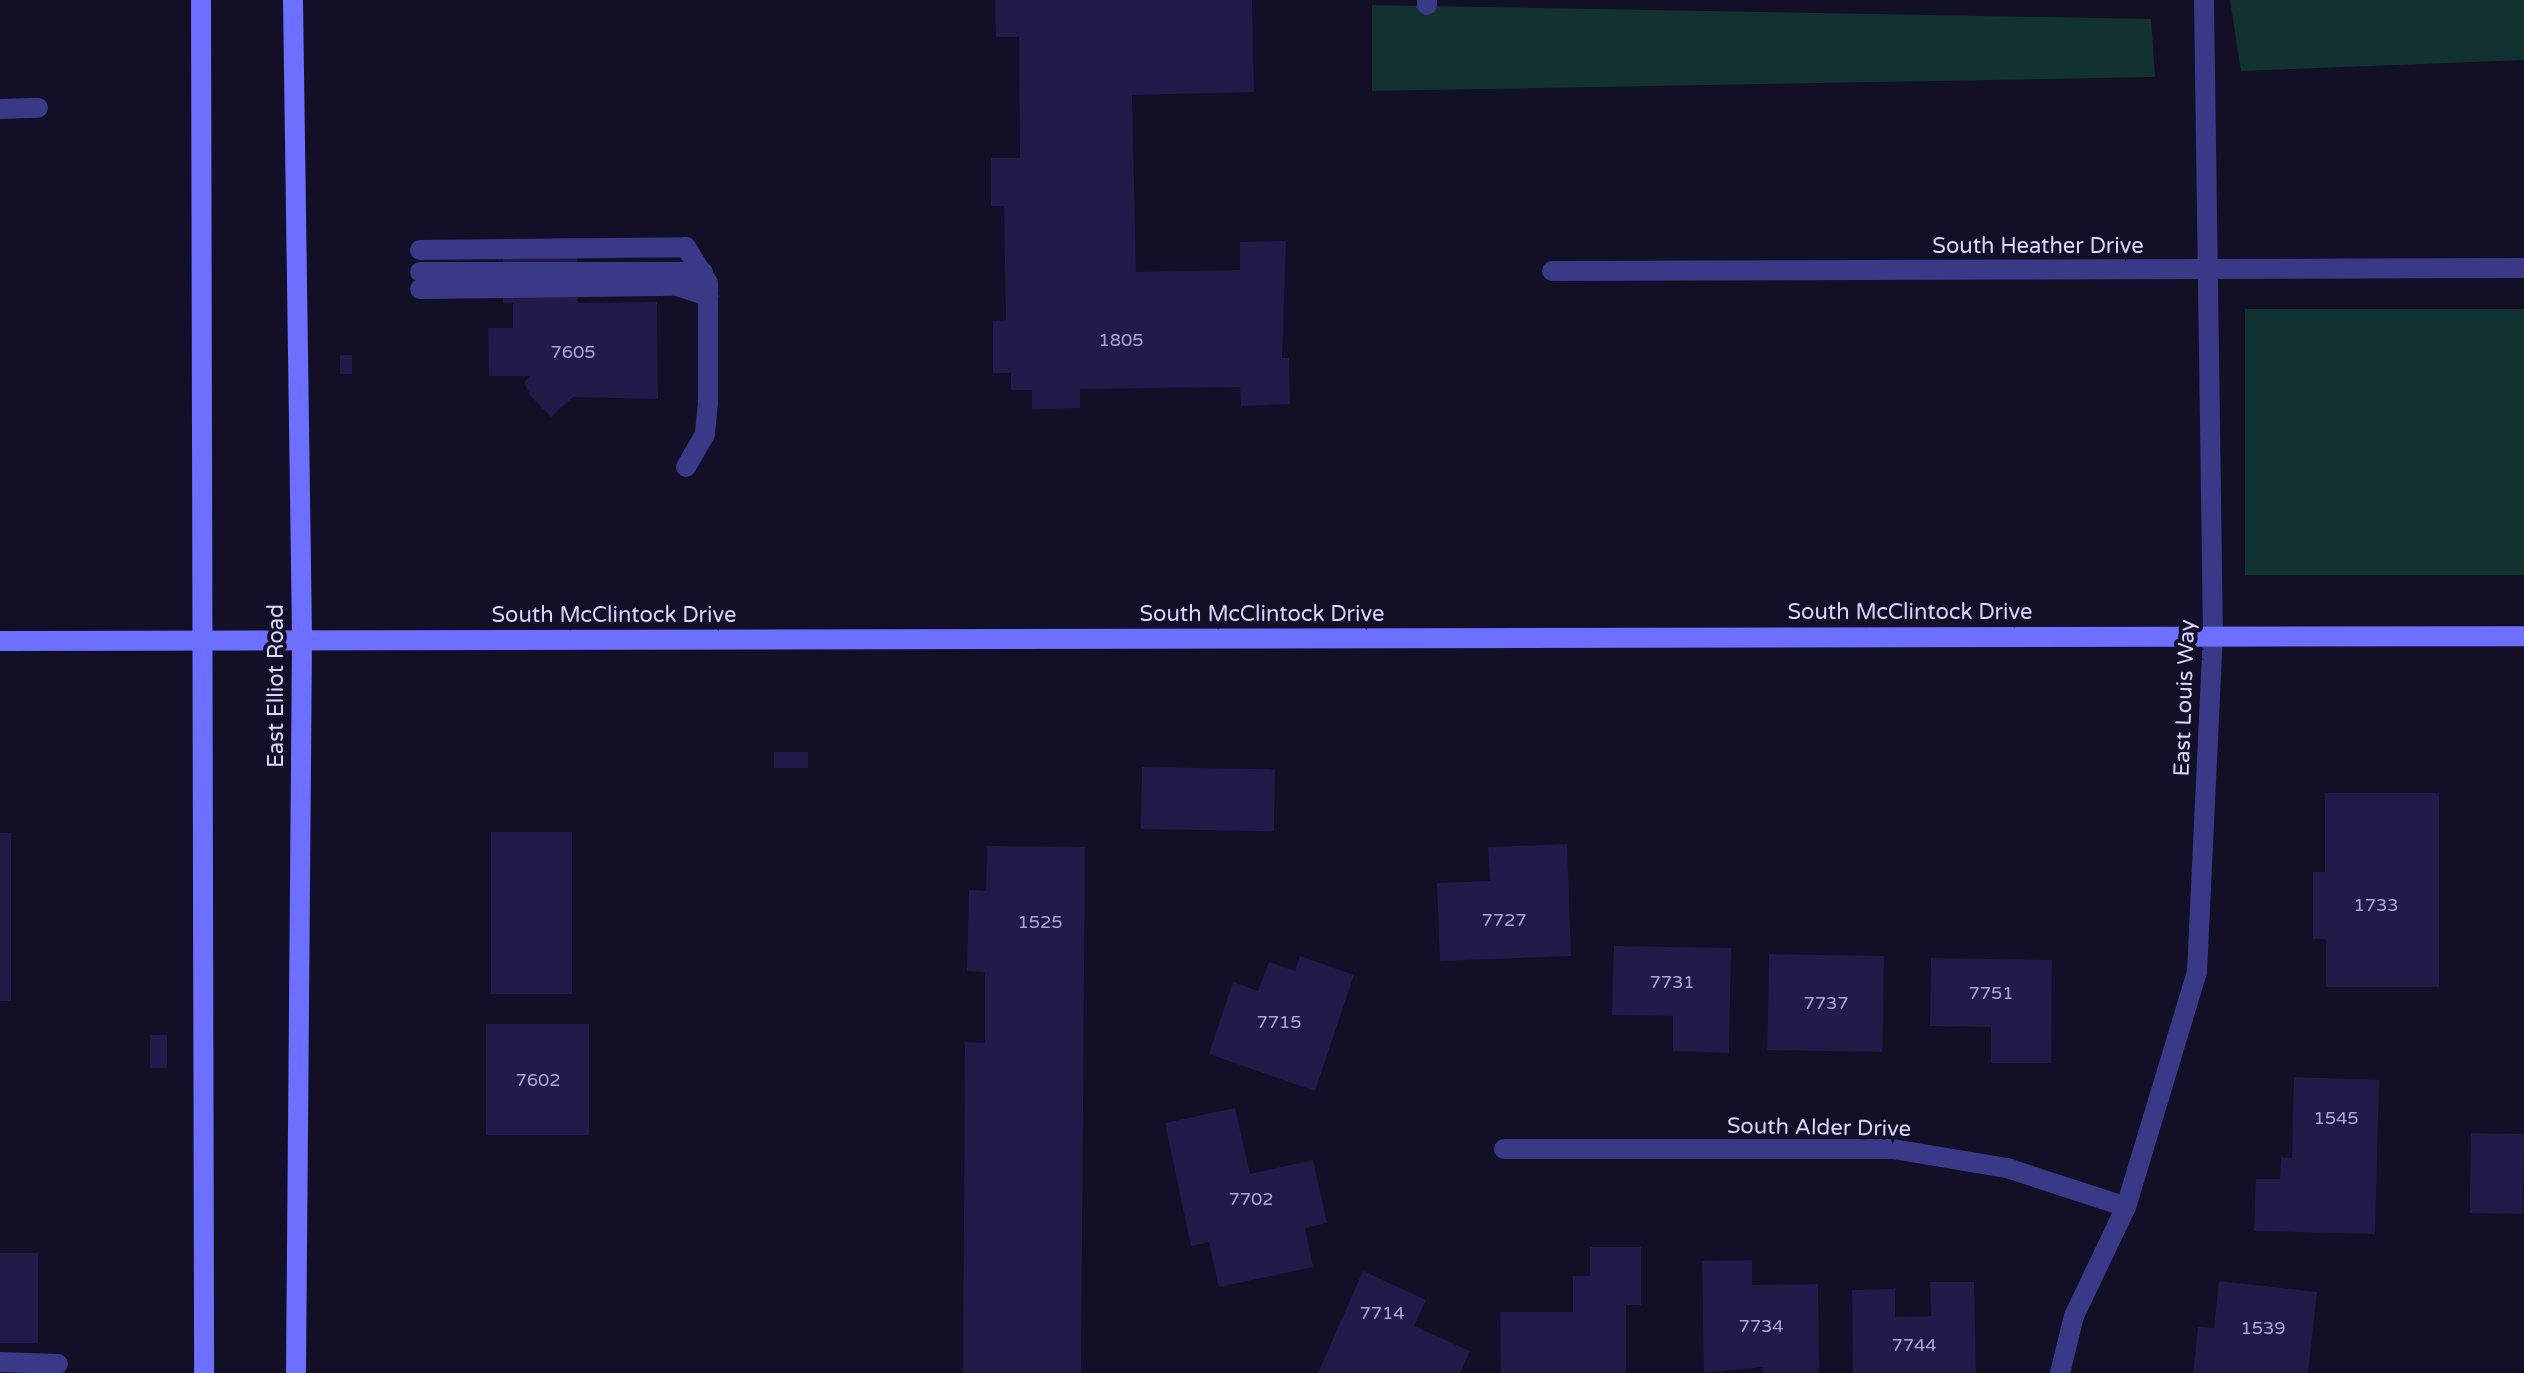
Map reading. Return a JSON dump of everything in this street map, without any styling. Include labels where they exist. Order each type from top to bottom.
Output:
[{"type":"main road","points":[[201,0],[206,640],[204,1373]]},
{"type":"main road","name":"East Elliot Road","points":[[293,0],[302,640],[296,1373]]},
{"type":"main road","name":"South McClintock Drive","points":[[0,641],[2524,636]]},
{"type":"street","name":"East Louis Way","points":[[2060,1373],[2074,1316],[2126,1207],[2197,972],[2213,637],[2213,271],[2204,0]]},
{"type":"street","points":[[0,109],[38,108]]},
{"type":"street","points":[[420,250],[686,247],[703,272],[708,296],[705,434],[686,467]]},
{"type":"street","name":"South Heather Drive","points":[[1552,271],[2524,268]]},
{"type":"street","points":[[703,272],[420,280],[677,286],[708,296]]},
{"type":"street","name":"South Alder Drive","points":[[1504,1149],[1893,1149],[2007,1168],[2126,1207]]},
{"type":"street","points":[[0,1362],[58,1364]]},
{"type":"green space","points":[[2230,0],[2524,0],[2524,60],[2241,71]]},
{"type":"green space","points":[[1372,5],[2151,19],[2155,77],[1372,91]]},
{"type":"green space","points":[[2245,309],[2524,309],[2524,575],[2245,575]]},
{"type":"building","points":[[995,0],[1252,0],[1254,92],[1132,95],[1136,272],[1240,270],[1240,242],[1286,241],[1282,358],[1289,358],[1290,404],[1241,406],[1240,387],[1080,389],[1080,408],[1032,409],[1032,390],[1011,390],[1011,373],[993,373],[993,321],[1006,320],[1004,206],[991,206],[991,158],[1020,158],[1019,37],[996,37]]},
{"type":"building","points":[[577,238],[578,303],[657,302],[658,399],[573,397],[551,417],[531,396],[524,382],[530,376],[489,376],[488,328],[513,328],[513,303],[503,303],[503,239]]},
{"type":"building","points":[[340,355],[352,355],[352,374],[340,374]]},
{"type":"building","points":[[774,752],[808,752],[808,768],[774,768]]},
{"type":"building","points":[[1142,767],[1275,769],[1274,831],[1141,829]]},
{"type":"building","points":[[2325,793],[2439,793],[2439,987],[2326,987],[2326,939],[2313,939],[2313,872],[2325,872]]},
{"type":"building","points":[[491,832],[572,832],[572,994],[491,994]]},
{"type":"building","points":[[0,833],[11,833],[11,1001],[0,1001]]},
{"type":"building","points":[[1567,844],[1571,956],[1440,961],[1437,883],[1490,881],[1488,847]]},
{"type":"building","points":[[987,846],[1085,847],[1081,1373],[963,1373],[965,1042],[985,1043],[985,972],[967,971],[969,890],[986,891]]},
{"type":"building","points":[[1614,946],[1731,948],[1729,1053],[1673,1051],[1673,1016],[1612,1015]]},
{"type":"building","points":[[1769,954],[1884,956],[1882,1052],[1767,1050]]},
{"type":"building","points":[[1300,956],[1354,975],[1315,1091],[1209,1054],[1233,982],[1258,991],[1269,962],[1295,971]]},
{"type":"building","points":[[1931,958],[2052,960],[2051,1063],[1991,1063],[1991,1027],[1930,1026]]},
{"type":"building","points":[[486,1024],[589,1024],[589,1135],[486,1135]]},
{"type":"building","points":[[150,1035],[167,1035],[167,1068],[150,1068]]},
{"type":"building","points":[[2294,1077],[2379,1080],[2375,1234],[2254,1231],[2256,1179],[2280,1179],[2281,1157],[2292,1158]]},
{"type":"building","points":[[1235,1108],[1250,1174],[1313,1160],[1327,1223],[1305,1228],[1313,1267],[1219,1287],[1209,1242],[1191,1246],[1165,1123]]},
{"type":"building","points":[[2471,1133],[2524,1134],[2523,1214],[2470,1213]]},
{"type":"building","points":[[1590,1247],[1641,1247],[1641,1305],[1626,1305],[1626,1373],[1501,1373],[1500,1312],[1573,1312],[1573,1276],[1590,1276]]},
{"type":"building","points":[[0,1253],[38,1253],[38,1343],[0,1343]]},
{"type":"building","points":[[1752,1260],[1752,1285],[1818,1284],[1819,1373],[1763,1373],[1763,1367],[1704,1373],[1702,1261]]},
{"type":"building","points":[[1363,1271],[1426,1300],[1414,1326],[1470,1351],[1460,1373],[1318,1373]]},
{"type":"building","points":[[2219,1281],[2317,1292],[2308,1373],[2193,1373],[2198,1327],[2214,1328]]},
{"type":"building","points":[[1930,1282],[1974,1282],[1976,1373],[1853,1373],[1852,1290],[1895,1289],[1895,1317],[1931,1316]]}]
